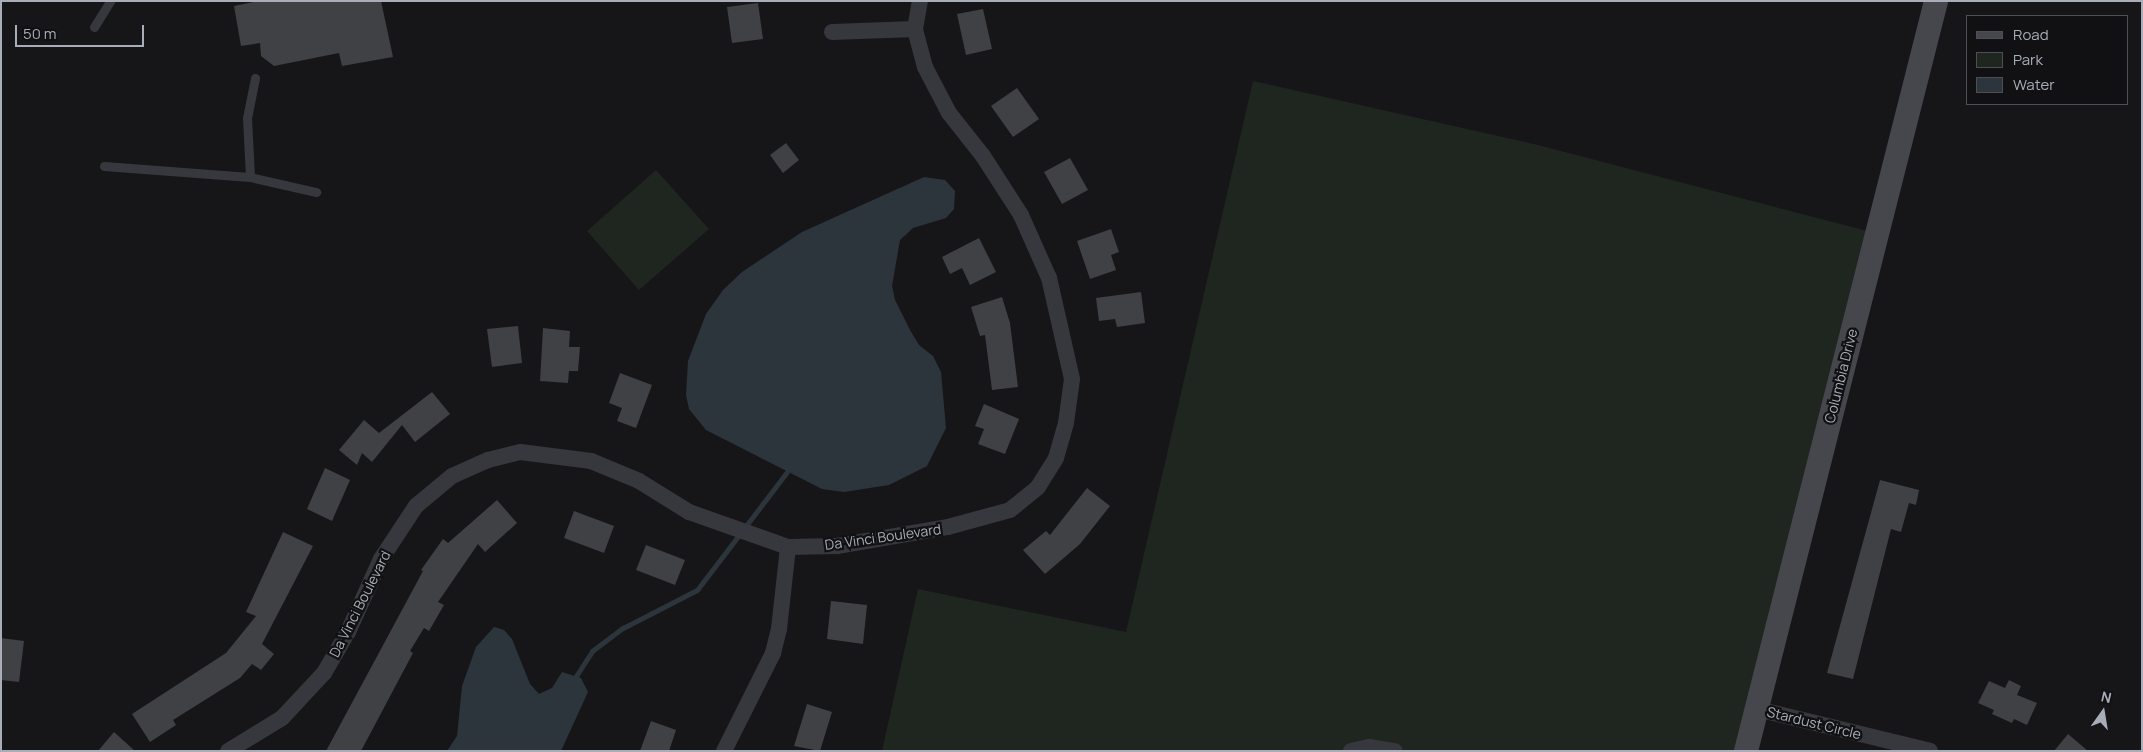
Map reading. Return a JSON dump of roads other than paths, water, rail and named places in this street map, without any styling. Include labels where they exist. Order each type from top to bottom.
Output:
[{"type":"main road","name":"Columbia Drive","points":[[1746,751],[1936,1]]},
{"type":"street","name":"Da Vinci Boulevard","points":[[228,751],[282,718],[324,673],[348,632],[381,559],[416,506],[452,476],[488,460],[520,452],[591,461],[639,481],[689,512],[788,547],[837,546],[882,540],[948,527],[1010,510],[1038,487],[1056,458],[1066,423],[1072,379],[1049,278],[1021,215],[983,156],[948,113],[925,67],[915,29],[920,1]]},
{"type":"street","points":[[832,32],[915,29]]},
{"type":"street","points":[[724,751],[773,653],[780,628],[788,547]]},
{"type":"street","name":"Stardust Circle","points":[[1757,709],[1930,751]]},
{"type":"street","points":[[1351,751],[1369,747],[1395,751]]},
{"type":"lane","points":[[94,27],[110,1]]},
{"type":"lane","points":[[250,177],[247,118],[255,78]]},
{"type":"lane","points":[[104,166],[250,177],[316,192]]},
{"type":"water","points":[[924,177],[945,180],[955,191],[954,209],[946,218],[913,228],[900,240],[892,286],[895,300],[910,330],[919,345],[933,356],[941,372],[946,428],[927,466],[889,485],[844,492],[822,489],[706,430],[689,409],[686,395],[688,361],[706,314],[723,290],[742,272],[802,232]]},
{"type":"water","points":[[494,627],[504,630],[512,639],[530,684],[539,694],[552,688],[562,672],[581,678],[588,692],[561,751],[447,751],[457,736],[462,686],[476,647]]},
{"type":"waterway","points":[[576,676],[592,651],[623,628],[697,590],[787,472]]}]
